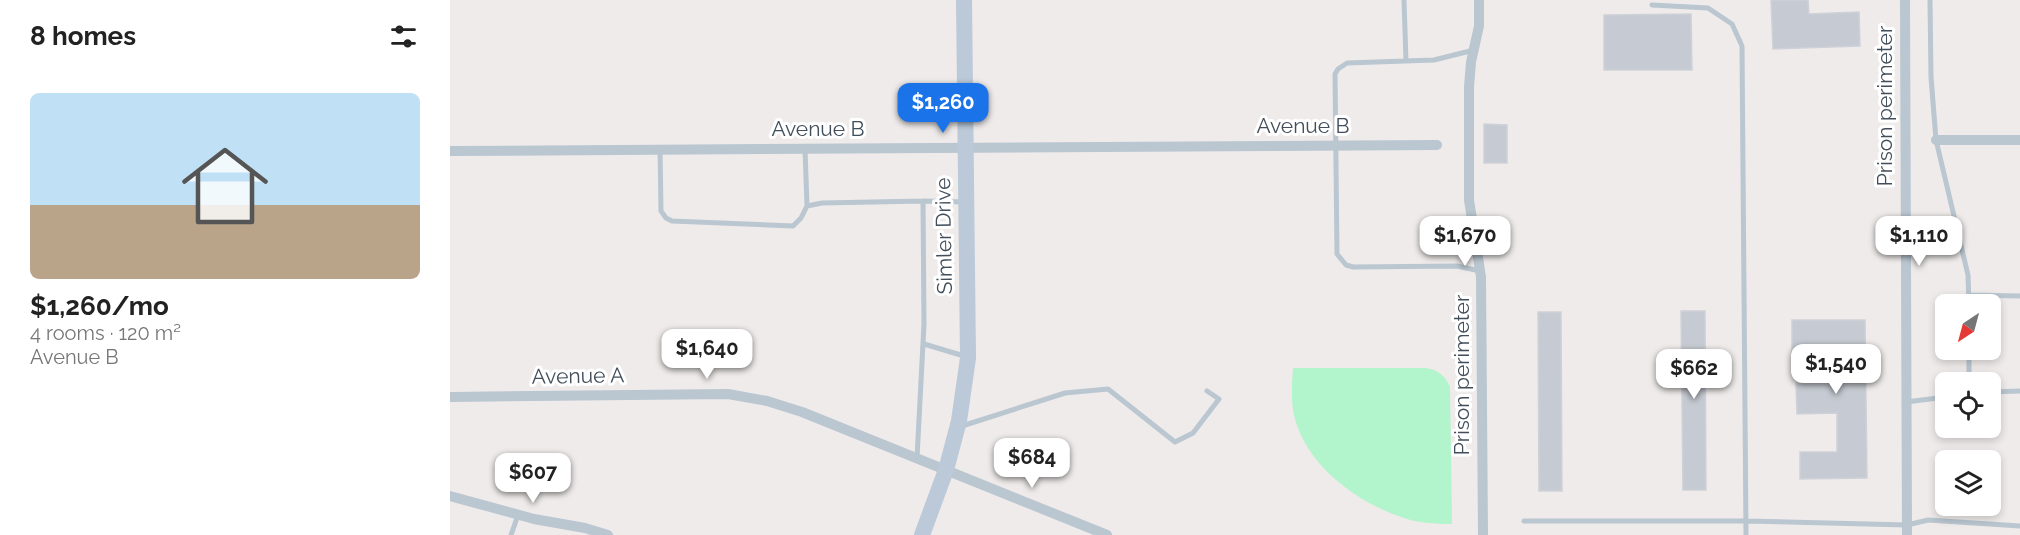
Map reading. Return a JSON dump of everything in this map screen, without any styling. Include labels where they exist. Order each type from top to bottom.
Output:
[{"type":"street","name":"Simler Drive","points":[[922,535],[946,470],[957,428],[968,358],[964,0]]},
{"type":"street","name":"Prison perimeter","points":[[1479,0],[1479,26],[1469,87],[1469,200],[1480,271],[1483,535]]},
{"type":"street","name":"Prison perimeter","points":[[1905,0],[1907,530]]},
{"type":"street","points":[[1936,140],[2020,140]]},
{"type":"street","name":"Avenue B","points":[[450,151],[1437,145]]},
{"type":"street","name":"Avenue A","points":[[450,397],[728,394],[767,401],[802,412],[1107,535]]},
{"type":"street","points":[[450,497],[583,532],[608,535]]},
{"type":"lane","points":[[1404,0],[1406,61]]},
{"type":"lane","points":[[1930,0],[1931,77],[1936,140],[1968,275],[1969,294]]},
{"type":"lane","points":[[1652,5],[1708,8],[1732,24],[1742,46],[1746,535]]},
{"type":"lane","points":[[1474,50],[1434,60],[1347,63],[1338,69],[1335,74],[1337,255],[1346,265],[1353,267],[1457,266],[1480,271]]},
{"type":"lane","points":[[660,149],[661,211],[666,218],[672,221],[793,225],[801,218],[807,206],[805,149]]},
{"type":"lane","points":[[917,458],[924,344],[923,201]]},
{"type":"lane","points":[[807,206],[822,203],[967,202]]},
{"type":"lane","points":[[2001,296],[2020,296]]},
{"type":"lane","points":[[924,344],[968,358]]},
{"type":"lane","points":[[957,428],[1065,393],[1108,389],[1175,442],[1193,433],[1219,399],[1207,391]]},
{"type":"lane","points":[[2001,392],[2020,391]]},
{"type":"lane","points":[[1906,402],[1935,398]]},
{"type":"lane","points":[[511,535],[518,515]]},
{"type":"lane","points":[[1524,521],[1746,520],[1907,530],[1928,520],[2020,526]]},
{"type":"green space","points":[[1293,368],[1424,368],[1437,371],[1443,376],[1450,387],[1452,524],[1413,521],[1383,510],[1349,490],[1333,477],[1307,446],[1298,429],[1292,405]]},
{"type":"building","points":[[1771,0],[1808,0],[1809,14],[1859,12],[1860,46],[1773,49]]},
{"type":"building","points":[[1691,14],[1692,70],[1604,70],[1604,15]]},
{"type":"building","points":[[1484,124],[1507,125],[1507,163],[1484,163]]},
{"type":"building","points":[[1681,311],[1705,311],[1706,490],[1683,490]]},
{"type":"building","points":[[1538,312],[1561,312],[1562,491],[1539,491]]},
{"type":"building","points":[[1792,320],[1865,320],[1867,478],[1800,479],[1800,452],[1837,452],[1837,413],[1797,414],[1796,383],[1831,383],[1830,354],[1792,354]]}]
